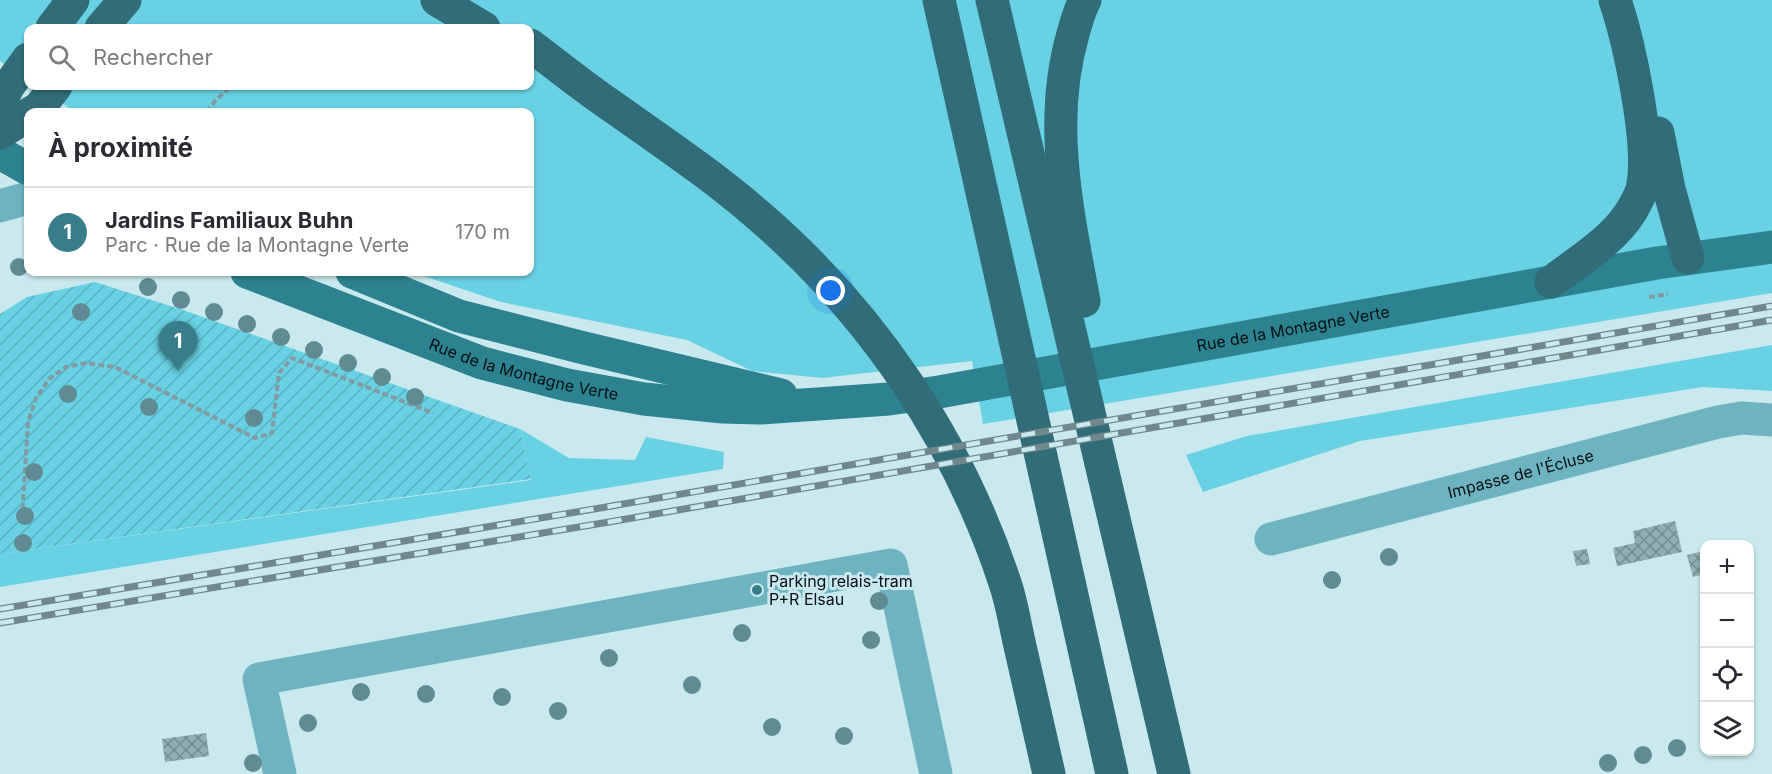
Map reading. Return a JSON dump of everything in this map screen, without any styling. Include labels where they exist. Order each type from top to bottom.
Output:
[{"type":"highway","points":[[54,24],[73,0]]},
{"type":"highway","points":[[104,24],[125,0]]},
{"type":"highway","points":[[437,0],[477,24]]},
{"type":"highway","points":[[472,0],[502,24]]},
{"type":"highway","points":[[939,0],[1112,774]]},
{"type":"highway","points":[[992,0],[1174,774]]},
{"type":"highway","points":[[1085,0],[1065,61],[1059,117],[1063,181],[1174,774]]},
{"type":"highway","points":[[1551,282],[1619,228],[1631,212],[1642,189],[1644,156],[1642,136],[1626,38],[1615,0]]},
{"type":"highway","points":[[1626,38],[1639,63],[1650,95],[1669,189],[1688,258]]},
{"type":"highway","points":[[534,48],[604,101],[693,162],[757,214],[794,247],[850,304],[901,372],[964,480],[1006,585],[1049,774]]},
{"type":"highway","points":[[534,58],[604,101]]},
{"type":"highway","points":[[13,124],[8,87],[24,65]]},
{"type":"highway","points":[[39,108],[53,90]]},
{"type":"highway","points":[[66,90],[67,108]]},
{"type":"main road","points":[[13,124],[24,157]]},
{"type":"main road","name":"Rue de la Montagne Verte","points":[[257,276],[483,363],[567,385],[644,399],[723,407],[760,408],[890,399],[985,385],[1551,282],[1688,258],[1772,247]]},
{"type":"main road","name":"Rue de la Montagne Verte","points":[[362,276],[459,316],[814,404]]},
{"type":"street","points":[[0,206],[24,199]]},
{"type":"street","name":"Impasse de l'Écluse","points":[[1271,539],[1718,422],[1742,418],[1772,420]]},
{"type":"street","points":[[280,774],[259,679],[891,565],[936,774]]},
{"type":"path","points":[[210,108],[227,90]]},
{"type":"path","points":[[22,518],[28,422],[36,398],[49,379],[66,367],[86,363],[115,367],[255,438],[272,432],[279,373],[292,358],[432,413]]},
{"type":"shaded area","points":[[0,0],[1772,0],[1772,293],[983,424],[972,361],[822,378],[752,371],[687,340],[501,302],[424,276],[534,276],[534,108],[69,108],[42,90],[534,90],[534,24],[24,24],[24,78],[0,61]]},
{"type":"shaded area","points":[[95,282],[183,310],[520,429],[531,479],[0,554],[0,314],[27,297]]},
{"type":"shaded area","points":[[1772,345],[1772,391],[1703,387],[1360,441],[1203,492],[1186,455],[1247,436]]},
{"type":"shaded area","points":[[520,429],[569,458],[635,460],[646,437],[724,452],[723,469],[0,587],[0,554],[531,480]]},
{"type":"building","points":[[1675,521],[1682,552],[1617,566],[1613,548],[1635,543],[1633,531]]},
{"type":"building","points":[[1587,549],[1590,564],[1576,566],[1573,551]]},
{"type":"building","points":[[1700,552],[1700,575],[1693,577],[1687,555]]},
{"type":"building","points":[[206,733],[209,756],[165,762],[162,739]]},
{"type":"railway","points":[[0,609],[1772,306]]},
{"type":"railway","points":[[0,623],[609,522],[1772,320]]},
{"type":"place","name":"Jardins Familiaux Buhn","points":[[178,371]]},
{"type":"place","name":"Parking relais-tram P+R Elsau","points":[[757,590]]}]
